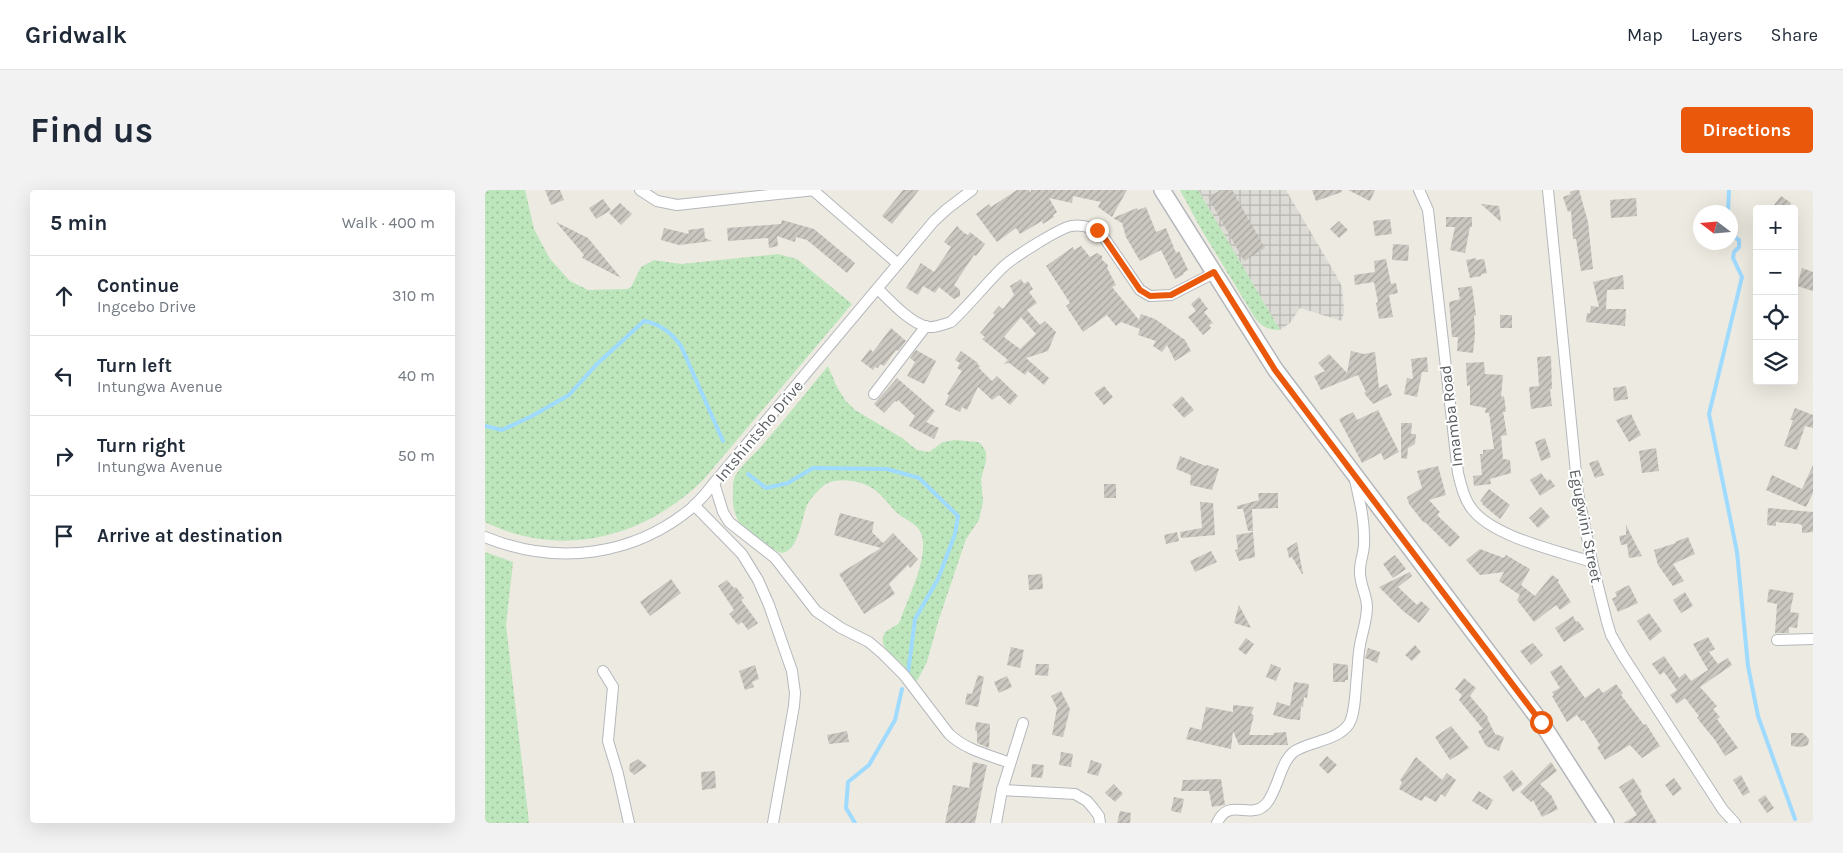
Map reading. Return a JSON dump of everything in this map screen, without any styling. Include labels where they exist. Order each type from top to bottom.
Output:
[{"type":"main road","points":[[1162,190],[1275,370],[1541,722],[1557,744],[1606,823]]},
{"type":"main road","points":[[1171,190],[1195,241]]},
{"type":"street","points":[[640,190],[657,201],[677,205],[752,193],[815,190],[899,264]]},
{"type":"street","name":"Intshintsho Drive","points":[[485,537],[527,550],[563,554],[588,553],[637,541],[664,528],[695,505],[934,221],[972,190]]},
{"type":"street","name":"Imamba Road","points":[[1419,190],[1428,210],[1458,473],[1466,499],[1481,519],[1498,531],[1592,562]]},
{"type":"street","name":"Egugwini Street","points":[[1548,190],[1575,475],[1592,562],[1607,622],[1617,645],[1723,810],[1735,823]]},
{"type":"street","points":[[878,289],[903,312],[920,324],[940,326],[951,322],[1003,267],[1026,250],[1070,226],[1081,225],[1091,228],[1103,236],[1140,290],[1150,296],[1171,295],[1214,272]]},
{"type":"street","points":[[874,394],[926,326]]},
{"type":"street","points":[[1217,823],[1222,814],[1232,809],[1260,809],[1269,799],[1286,762],[1293,754],[1329,738],[1346,727],[1351,720],[1359,646],[1367,606],[1360,573],[1365,545],[1363,513],[1354,475]]},
{"type":"street","points":[[714,483],[726,518],[735,528],[775,558],[816,611],[841,628],[869,642],[883,654],[904,675],[949,734],[957,741],[965,746],[1010,763]]},
{"type":"street","points":[[695,505],[742,554],[751,567],[769,605],[792,671],[795,699],[773,823]]},
{"type":"street","points":[[1777,640],[1813,639]]},
{"type":"street","points":[[603,671],[613,687],[608,741],[618,774],[629,823]]},
{"type":"street","points":[[996,823],[1002,790],[1023,723]]},
{"type":"street","points":[[1002,790],[1075,794],[1087,801],[1093,808],[1099,816],[1099,823]]},
{"type":"shaded area","points":[[1198,190],[1286,190],[1342,287],[1344,311],[1342,321],[1300,308],[1290,323],[1280,330]]},
{"type":"green space","points":[[485,190],[525,190],[534,229],[550,259],[570,281],[588,290],[627,289],[631,287],[641,267],[654,260],[681,264],[778,254],[797,259],[852,304],[704,479],[681,499],[656,516],[630,528],[602,536],[573,540],[544,539],[514,533],[485,522]]},
{"type":"green space","points":[[1180,190],[1198,190],[1280,330],[1266,327],[1255,318],[1201,229]]},
{"type":"green space","points":[[828,366],[845,400],[855,410],[902,438],[917,450],[929,452],[943,442],[955,440],[978,442],[986,452],[986,461],[981,479],[983,502],[979,520],[966,539],[938,622],[927,662],[917,681],[887,650],[883,642],[885,632],[900,621],[919,571],[923,541],[922,535],[913,524],[896,512],[875,490],[865,484],[846,480],[828,483],[816,492],[807,505],[796,540],[788,551],[782,553],[745,530],[735,515],[733,483],[735,476]]},
{"type":"green space","points":[[485,552],[513,562],[506,625],[529,823],[485,823]]},
{"type":"building","points":[[545,190],[560,190],[564,200],[551,205]]},
{"type":"building","points":[[903,190],[919,190],[892,224],[882,216]]},
{"type":"building","points":[[1017,190],[1029,190],[1031,193],[1031,190],[1127,190],[1112,217],[1098,207],[1101,202],[1073,196],[1072,203],[1049,198],[1057,212],[1053,215],[1054,217],[1043,224],[1042,221],[1020,234],[1016,228],[997,242],[976,214],[989,204],[991,207]]},
{"type":"building","points":[[1221,190],[1232,190],[1265,248],[1244,261],[1208,197]]},
{"type":"building","points":[[1312,190],[1342,190],[1342,192],[1316,201]]},
{"type":"building","points":[[1348,190],[1375,190],[1370,201]]},
{"type":"building","points":[[1579,190],[1588,222],[1593,269],[1581,271],[1576,239],[1573,239],[1571,211],[1568,212],[1563,197]]},
{"type":"building","points":[[1781,196],[1791,203],[1790,205],[1774,205]]},
{"type":"building","points":[[1636,198],[1637,216],[1611,218],[1610,200]]},
{"type":"building","points":[[603,199],[611,210],[596,219],[589,208]]},
{"type":"building","points":[[620,203],[632,214],[621,225],[609,213]]},
{"type":"building","points":[[1481,204],[1499,206],[1501,222]]},
{"type":"building","points":[[1146,207],[1156,232],[1166,228],[1176,253],[1179,251],[1188,270],[1175,279],[1161,250],[1140,261],[1126,237],[1122,223],[1113,218],[1137,208],[1138,210]]},
{"type":"building","points":[[1446,217],[1472,217],[1472,227],[1470,227],[1465,253],[1450,250],[1455,227],[1446,227]]},
{"type":"building","points":[[1390,219],[1392,234],[1375,236],[1373,221]]},
{"type":"building","points":[[782,220],[814,229],[855,263],[847,273],[807,240],[796,237],[795,242],[777,236],[778,246],[769,248],[768,238],[728,241],[727,228],[781,224]]},
{"type":"building","points":[[1339,221],[1348,230],[1339,238],[1330,229]]},
{"type":"building","points":[[556,222],[588,238],[621,278],[582,258],[584,255]]},
{"type":"building","points":[[957,226],[964,233],[968,235],[970,232],[985,244],[976,256],[974,255],[954,285],[960,290],[960,296],[954,299],[939,287],[935,293],[923,286],[918,295],[906,288],[921,263],[934,272],[951,247],[944,242]]},
{"type":"building","points":[[664,228],[689,234],[688,230],[704,228],[705,238],[712,241],[679,245],[661,240]]},
{"type":"building","points":[[1393,244],[1409,245],[1408,261],[1392,260]]},
{"type":"building","points":[[1081,246],[1090,257],[1097,253],[1102,256],[1102,260],[1108,265],[1107,268],[1116,285],[1112,287],[1139,320],[1141,314],[1155,319],[1185,340],[1191,351],[1175,361],[1167,345],[1162,352],[1153,346],[1156,341],[1138,335],[1140,329],[1121,322],[1116,326],[1107,315],[1083,332],[1066,306],[1070,303],[1046,266],[1073,247],[1074,250]]},
{"type":"building","points":[[1476,258],[1476,260],[1484,259],[1487,273],[1470,278],[1466,260]]},
{"type":"building","points":[[1386,259],[1391,284],[1396,283],[1398,293],[1389,295],[1393,317],[1379,319],[1374,282],[1355,285],[1354,275],[1375,272],[1374,261]]},
{"type":"building","points":[[1802,268],[1813,272],[1813,291],[1798,286]]},
{"type":"building","points":[[1623,275],[1624,289],[1607,290],[1606,309],[1626,309],[1625,326],[1586,322],[1587,313],[1590,313],[1591,306],[1599,307],[1593,282]]},
{"type":"building","points":[[1021,279],[1024,284],[1028,281],[1033,289],[1029,292],[1037,303],[1027,310],[1040,325],[1045,321],[1056,332],[1048,351],[1026,358],[1049,378],[1044,385],[1028,371],[1025,375],[1009,363],[1004,364],[1008,360],[982,339],[985,337],[980,333],[995,315],[993,313],[999,306],[1003,309],[1014,295],[1010,286]],"holes":[[[1021,317],[1036,334],[1020,349],[1004,337]]]},
{"type":"building","points":[[1472,286],[1476,315],[1474,316],[1473,353],[1457,351],[1458,337],[1452,337],[1449,302],[1460,299],[1458,288]]},
{"type":"building","points":[[1199,297],[1208,309],[1204,312],[1213,323],[1209,325],[1211,328],[1203,335],[1188,317],[1196,311],[1191,304]]},
{"type":"building","points":[[1500,315],[1512,315],[1512,328],[1500,328]]},
{"type":"building","points":[[891,328],[906,341],[898,351],[896,350],[884,366],[880,364],[878,368],[875,367],[873,370],[861,361],[870,349],[873,352]]},
{"type":"building","points":[[916,350],[936,361],[924,384],[907,376],[915,362],[910,358]]},
{"type":"building","points":[[961,351],[978,363],[979,368],[992,381],[997,376],[1018,396],[1010,405],[999,395],[992,400],[978,387],[967,410],[962,407],[960,412],[945,405],[949,395],[947,394],[962,371],[957,368],[960,363],[955,360]]},
{"type":"building","points":[[1351,351],[1364,354],[1375,352],[1379,388],[1387,384],[1392,395],[1373,404],[1364,393],[1366,392],[1358,375],[1321,390],[1314,376],[1325,371],[1318,363],[1329,354],[1347,373]]},
{"type":"building","points":[[1551,356],[1552,389],[1550,389],[1552,406],[1531,409],[1529,387],[1539,386],[1537,357]]},
{"type":"building","points":[[1427,357],[1428,372],[1422,372],[1417,397],[1404,394],[1407,378],[1413,379],[1411,359]]},
{"type":"building","points":[[1484,362],[1485,374],[1503,375],[1501,397],[1504,396],[1506,412],[1503,412],[1507,435],[1501,436],[1503,459],[1510,460],[1511,473],[1490,479],[1491,484],[1474,486],[1473,476],[1482,475],[1480,454],[1483,454],[1483,450],[1494,449],[1489,413],[1485,413],[1486,408],[1470,405],[1470,385],[1467,386],[1466,363]]},
{"type":"building","points":[[897,378],[935,411],[926,422],[939,428],[934,439],[909,426],[915,416],[898,400],[884,413],[874,404]]},
{"type":"building","points":[[1104,386],[1113,397],[1104,405],[1094,393]]},
{"type":"building","points":[[1626,386],[1628,399],[1614,401],[1613,388]]},
{"type":"building","points":[[1182,396],[1194,410],[1184,418],[1172,405]]},
{"type":"building","points":[[1795,408],[1813,415],[1813,428],[1805,426],[1797,450],[1784,446]]},
{"type":"building","points":[[1378,410],[1399,452],[1384,460],[1381,453],[1362,463],[1339,419],[1353,412],[1357,420]]},
{"type":"building","points":[[1631,414],[1641,435],[1629,442],[1616,420]]},
{"type":"building","points":[[1401,423],[1412,423],[1411,434],[1416,434],[1415,444],[1408,448],[1407,459],[1401,458]]},
{"type":"building","points":[[1545,438],[1551,457],[1541,461],[1535,442]]},
{"type":"building","points":[[1656,448],[1659,471],[1642,473],[1639,451]]},
{"type":"building","points":[[1180,456],[1219,469],[1212,490],[1190,485],[1191,475],[1176,469]]},
{"type":"building","points":[[1598,460],[1604,475],[1595,478],[1589,463]]},
{"type":"building","points":[[1813,465],[1813,493],[1806,507],[1766,490],[1772,475],[1802,489]]},
{"type":"building","points":[[1438,466],[1446,495],[1429,500],[1440,512],[1437,515],[1460,537],[1450,547],[1424,523],[1409,504],[1407,497],[1422,488],[1417,471]]},
{"type":"building","points":[[1541,473],[1547,481],[1550,479],[1555,486],[1540,496],[1530,480]]},
{"type":"building","points":[[1104,484],[1116,484],[1116,498],[1104,498]]},
{"type":"building","points":[[1489,489],[1510,505],[1500,519],[1480,501]]},
{"type":"building","points":[[1258,493],[1278,493],[1278,508],[1252,509],[1253,531],[1248,531],[1243,509],[1237,509],[1237,506],[1259,500]]},
{"type":"building","points":[[1200,502],[1213,503],[1215,535],[1181,538],[1180,532],[1202,528]]},
{"type":"building","points":[[1541,507],[1550,517],[1538,528],[1529,518]]},
{"type":"building","points":[[1768,508],[1813,512],[1813,532],[1802,533],[1802,525],[1799,524],[1776,522],[1776,526],[1767,525]]},
{"type":"building","points":[[840,513],[874,522],[872,532],[883,543],[893,533],[918,559],[910,568],[908,565],[889,584],[895,594],[864,614],[839,574],[881,548],[834,535]]},
{"type":"building","points":[[1626,525],[1642,556],[1629,558],[1627,544],[1621,545],[1619,536],[1626,535]]},
{"type":"building","points":[[1177,532],[1179,541],[1166,544],[1164,535]]},
{"type":"building","points":[[1253,532],[1255,557],[1239,561],[1235,550],[1238,549],[1236,535]]},
{"type":"building","points":[[1688,537],[1695,554],[1673,564],[1684,581],[1673,586],[1658,565],[1654,550]]},
{"type":"building","points":[[1297,542],[1303,574],[1292,557],[1289,558],[1287,548]]},
{"type":"building","points":[[1480,549],[1504,558],[1506,555],[1530,569],[1521,585],[1535,596],[1552,575],[1559,580],[1558,582],[1571,602],[1560,610],[1556,605],[1534,622],[1517,600],[1520,595],[1499,581],[1504,572],[1480,575],[1466,560]]},
{"type":"building","points":[[1211,551],[1217,562],[1195,572],[1190,561]]},
{"type":"building","points":[[1395,555],[1406,569],[1393,578],[1383,564]]},
{"type":"building","points":[[1410,572],[1412,576],[1398,587],[1417,605],[1421,601],[1430,609],[1419,623],[1403,611],[1379,587]]},
{"type":"building","points":[[1042,574],[1043,589],[1029,590],[1028,575]]},
{"type":"building","points":[[671,579],[681,593],[650,616],[640,602]]},
{"type":"building","points":[[727,580],[734,588],[736,587],[744,598],[741,600],[758,623],[748,630],[742,622],[738,625],[729,614],[734,610],[718,586]]},
{"type":"building","points":[[1629,585],[1638,603],[1618,612],[1612,599],[1617,596],[1615,592]]},
{"type":"building","points":[[1769,589],[1794,593],[1790,612],[1799,613],[1797,628],[1789,627],[1789,633],[1775,633],[1777,604],[1767,602]]},
{"type":"building","points":[[1685,592],[1693,606],[1681,613],[1673,600]]},
{"type":"building","points":[[1239,605],[1251,628],[1234,623]]},
{"type":"building","points":[[1649,613],[1662,631],[1650,641],[1637,621]]},
{"type":"building","points":[[1573,616],[1576,622],[1578,621],[1584,629],[1564,642],[1555,628]]},
{"type":"building","points":[[1708,637],[1715,649],[1709,652],[1718,664],[1728,658],[1732,665],[1700,687],[1717,706],[1713,709],[1720,717],[1717,719],[1738,748],[1725,756],[1685,698],[1677,704],[1670,695],[1677,690],[1664,672],[1660,675],[1652,664],[1664,656],[1679,678],[1685,673],[1691,681],[1708,670],[1693,644]]},
{"type":"building","points":[[1246,638],[1254,644],[1246,655],[1238,649]]},
{"type":"building","points":[[1533,643],[1543,655],[1531,665],[1520,651]]},
{"type":"building","points":[[1415,645],[1421,652],[1412,661],[1405,655]]},
{"type":"building","points":[[1011,647],[1024,650],[1020,668],[1007,665]]},
{"type":"building","points":[[1368,648],[1380,652],[1377,663],[1365,658]]},
{"type":"building","points":[[1333,663],[1348,665],[1348,680],[1345,680],[1345,682],[1333,682]]},
{"type":"building","points":[[1036,664],[1049,664],[1048,676],[1035,675]]},
{"type":"building","points":[[1271,664],[1281,668],[1276,681],[1266,677]]},
{"type":"building","points":[[755,665],[759,679],[752,682],[754,687],[745,690],[739,671]]},
{"type":"building","points":[[1561,665],[1585,698],[1599,688],[1603,693],[1616,684],[1623,693],[1621,695],[1644,725],[1646,724],[1660,746],[1642,758],[1630,745],[1605,760],[1597,747],[1600,745],[1584,720],[1581,721],[1577,715],[1567,722],[1552,696],[1554,695],[1552,692],[1560,688],[1550,672]]},
{"type":"building","points":[[978,675],[984,677],[978,707],[965,704],[967,693],[972,694]]},
{"type":"building","points":[[1007,676],[1012,687],[999,693],[994,682]]},
{"type":"building","points":[[1464,678],[1476,688],[1470,696],[1488,717],[1495,734],[1504,737],[1499,751],[1486,746],[1478,731],[1483,729],[1459,700],[1462,695],[1455,689]]},
{"type":"building","points":[[1294,682],[1309,684],[1307,698],[1304,697],[1303,707],[1301,706],[1300,720],[1273,715],[1277,702],[1290,706]]},
{"type":"building","points":[[1061,691],[1070,709],[1063,737],[1052,735],[1057,708],[1051,696]]},
{"type":"building","points":[[1233,705],[1254,707],[1251,714],[1254,715],[1249,735],[1274,735],[1273,733],[1286,732],[1288,745],[1239,745],[1233,731],[1231,749],[1186,739],[1190,727],[1201,730],[1206,707],[1233,712]]},
{"type":"building","points":[[976,722],[990,724],[989,748],[977,743]]},
{"type":"building","points":[[1451,726],[1469,748],[1450,760],[1435,737]]},
{"type":"building","points":[[847,731],[849,742],[829,744],[827,735]]},
{"type":"building","points":[[1791,733],[1803,733],[1809,739],[1808,745],[1801,747],[1791,746]]},
{"type":"building","points":[[1061,752],[1073,754],[1071,767],[1059,765]]},
{"type":"building","points":[[1327,756],[1337,765],[1328,774],[1319,765]]},
{"type":"building","points":[[1416,757],[1442,780],[1447,773],[1456,780],[1445,797],[1441,794],[1436,802],[1425,796],[1422,801],[1399,789],[1402,782],[1400,780]]},
{"type":"building","points":[[638,759],[647,766],[634,775],[629,770],[630,764]]},
{"type":"building","points":[[1091,760],[1102,764],[1098,776],[1087,773]]},
{"type":"building","points":[[973,762],[987,765],[975,823],[945,823],[953,785],[969,788]]},
{"type":"building","points":[[1551,762],[1557,771],[1540,784],[1551,795],[1558,809],[1542,817],[1533,800],[1531,802],[1520,792]]},
{"type":"building","points":[[1032,764],[1044,765],[1042,778],[1031,777]]},
{"type":"building","points":[[1512,770],[1523,784],[1513,792],[1503,777]]},
{"type":"building","points":[[715,771],[716,788],[702,790],[701,772]]},
{"type":"building","points":[[1741,775],[1750,792],[1743,796],[1733,780]]},
{"type":"building","points":[[1633,778],[1657,823],[1623,823],[1637,815],[1619,787]]},
{"type":"building","points":[[1674,778],[1682,789],[1673,796],[1665,785]]},
{"type":"building","points":[[1221,779],[1225,805],[1212,807],[1209,791],[1181,791],[1183,780]]},
{"type":"building","points":[[1114,784],[1123,794],[1115,802],[1105,793]]},
{"type":"building","points":[[1479,791],[1493,800],[1487,810],[1472,801]]},
{"type":"building","points":[[1765,795],[1774,808],[1767,813],[1758,800]]},
{"type":"building","points":[[1174,797],[1184,799],[1181,813],[1171,811]]},
{"type":"building","points":[[1120,811],[1131,813],[1130,823],[1117,823]]},
{"type":"waterway","points":[[1728,205],[1729,190]]},
{"type":"waterway","points":[[1738,239],[1738,248]]},
{"type":"waterway","points":[[1736,250],[1733,258],[1742,277],[1709,414],[1737,552],[1748,666],[1758,716],[1795,819]]},
{"type":"waterway","points":[[485,426],[502,430],[569,395],[597,364],[644,321],[655,324],[665,330],[681,346],[723,441]]},
{"type":"waterway","points":[[748,474],[766,488],[788,483],[813,468],[887,469],[919,478],[958,516],[955,534],[938,579],[915,619],[908,673]]},
{"type":"waterway","points":[[855,823],[846,808],[848,782],[869,765],[895,720],[902,689]]},
{"type":"route","points":[[1097,230],[1140,290],[1150,296],[1171,295],[1214,272],[1275,370],[1541,722]]}]
